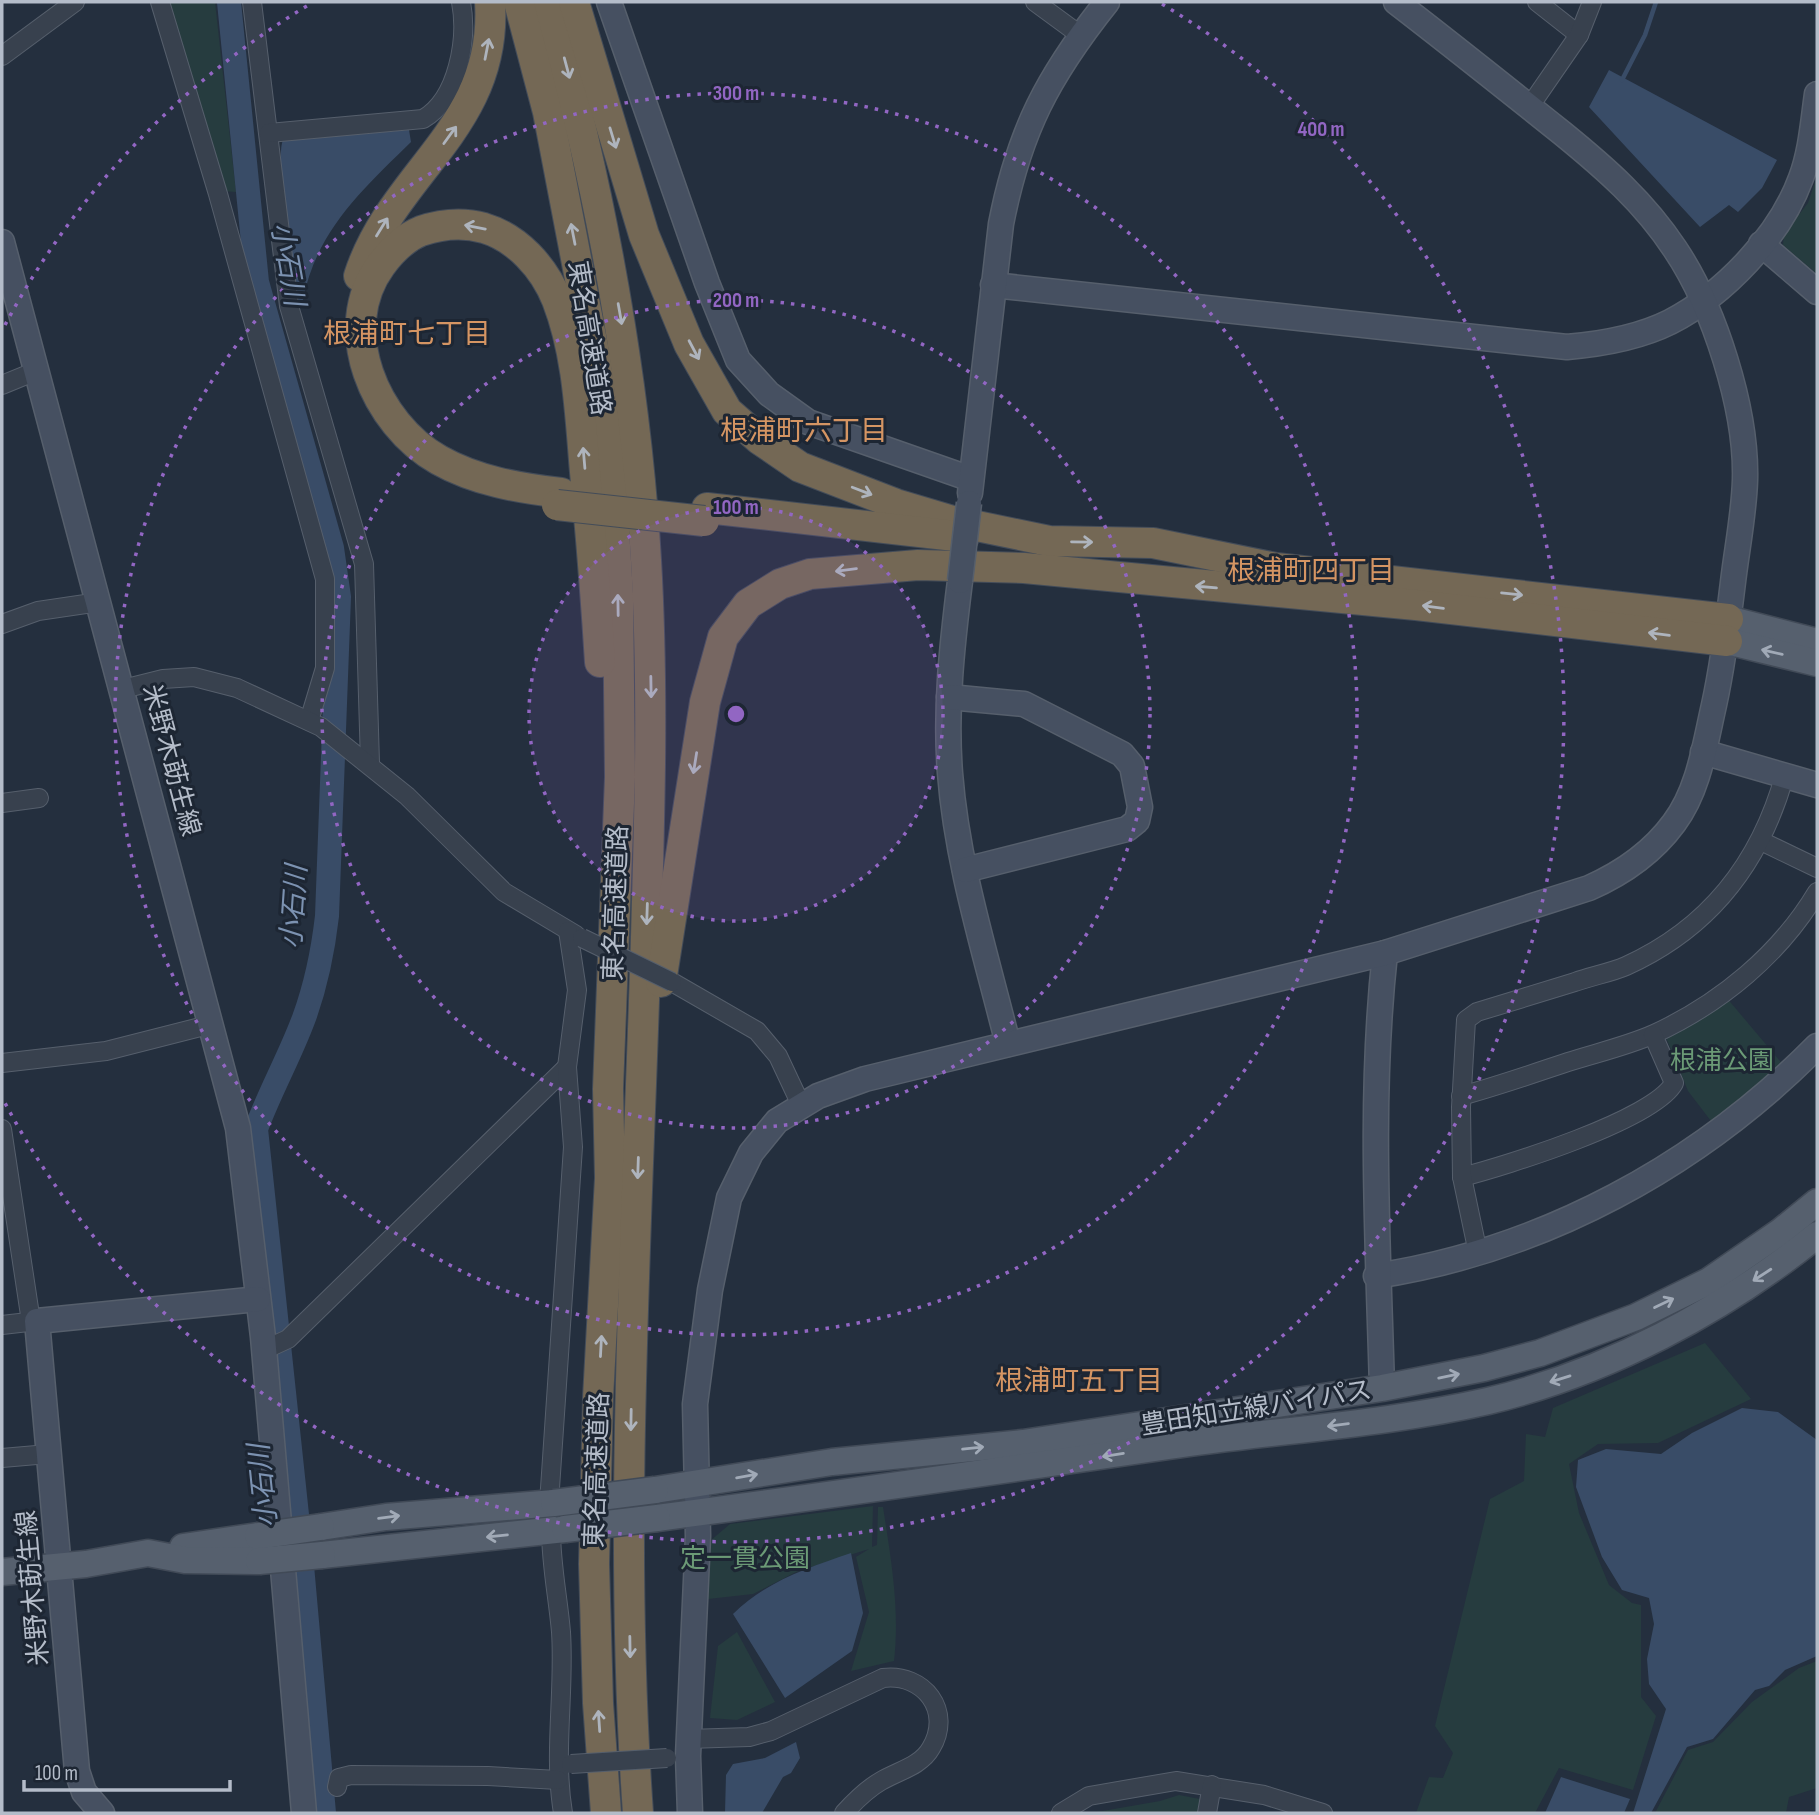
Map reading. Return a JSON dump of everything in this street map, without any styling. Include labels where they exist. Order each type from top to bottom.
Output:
[{"type":"highway","points":[[490,2],[490,39],[474,95],[456,127],[378,233],[357,282],[350,315],[350,344],[363,394],[390,437],[429,469],[476,489],[706,515],[1049,541],[1153,543],[1276,568],[1728,630]]},
{"type":"highway","name":"東名高速道路","points":[[519,2],[548,112],[596,357],[610,465],[618,594],[620,777],[608,1089],[610,1178],[598,1398],[594,1564],[598,1703],[606,1813]]},
{"type":"highway","name":"東名高速道路","points":[[549,2],[577,104],[605,231],[625,343],[638,452],[651,689],[629,1567],[630,1704],[638,1813]]},
{"type":"highway","points":[[574,2],[644,235],[690,344],[727,411],[759,439],[800,467],[896,504],[953,521],[1049,541]]},
{"type":"highway","points":[[559,499],[461,471],[423,450],[393,421],[382,404],[372,385],[363,350],[363,310],[375,273],[398,244],[415,234],[453,224],[472,225],[507,238],[522,249],[546,279],[556,298],[572,347],[596,602],[606,777],[608,1089]]},
{"type":"highway","points":[[706,515],[988,566]]},
{"type":"highway","points":[[641,1100],[705,702],[723,637],[748,604],[780,584],[810,574],[918,565],[988,566],[1728,630]]},
{"type":"main road","points":[[1728,630],[1817,642]]},
{"type":"main road","points":[[1728,630],[1817,663]]},
{"type":"main road","name":"豊田知立線バイパス","points":[[551,1503],[655,1490],[832,1462],[1023,1443],[1441,1378],[1529,1356],[1636,1317],[1709,1281],[1780,1232],[1817,1202]]},
{"type":"main road","name":"豊田知立線バイパス","points":[[558,1530],[1385,1419],[1489,1401],[1575,1375],[1642,1345],[1716,1305],[1817,1235]]},
{"type":"main road","points":[[2,1572],[74,1565],[148,1553],[185,1560],[259,1549],[321,1527],[386,1517],[551,1503]]},
{"type":"main road","points":[[259,1549],[322,1555],[558,1530]]},
{"type":"street","points":[[2,56],[75,2]]},
{"type":"street","points":[[160,2],[218,194],[324,579],[325,667],[315,724]]},
{"type":"street","points":[[252,2],[289,306],[364,564],[370,763]]},
{"type":"street","points":[[269,133],[423,119],[433,114],[450,85],[458,62],[463,38],[461,2]]},
{"type":"street","points":[[609,2],[706,283],[738,360],[769,394],[808,422],[970,491]]},
{"type":"street","points":[[1035,2],[1080,35]]},
{"type":"street","points":[[1008,1044],[965,870],[949,772],[949,697],[960,581],[1001,224],[1018,153],[1039,101],[1080,35],[1107,2]]},
{"type":"street","points":[[690,1813],[681,1751],[698,1513],[695,1404],[701,1349],[729,1198],[743,1167],[760,1140],[777,1121],[801,1105],[845,1085],[1385,953],[1612,878],[1642,857],[1675,822],[1684,807],[1703,752],[1728,630],[1745,477],[1737,407],[1720,344],[1698,289],[1644,207],[1596,159],[1396,2]]},
{"type":"street","points":[[1537,2],[1579,35]]},
{"type":"street","points":[[1530,106],[1579,35],[1592,2]]},
{"type":"street","points":[[993,285],[1567,347],[1634,336],[1670,322],[1698,289],[1761,244],[1786,209],[1800,181],[1817,94]]},
{"type":"street","name":"米野木莇生線","points":[[2,242],[7,280],[36,371],[99,602],[240,1138],[258,1299],[267,1350],[304,1813]]},
{"type":"street","points":[[1761,244],[1817,292]]},
{"type":"street","points":[[2,385],[36,371]]},
{"type":"street","points":[[2,624],[38,611],[99,602]]},
{"type":"street","points":[[122,689],[163,680],[194,677],[237,688],[315,724],[370,763],[504,892],[575,935],[673,982],[757,1031],[778,1056],[801,1105]]},
{"type":"street","points":[[949,697],[1024,704],[1111,747],[1132,766],[1140,807],[1137,821],[1127,829],[965,870]]},
{"type":"street","points":[[1703,752],[1817,785]]},
{"type":"street","points":[[1478,1253],[1462,1177],[1461,1096],[1464,1026],[1468,1017],[1625,966],[1675,938],[1721,898],[1761,841],[1785,774]]},
{"type":"street","points":[[2,803],[39,799]]},
{"type":"street","points":[[1761,841],[1817,868]]},
{"type":"street","points":[[1461,1096],[1502,1086],[1653,1035],[1707,1005],[1761,962],[1792,928],[1817,891]]},
{"type":"street","points":[[551,1503],[573,1147],[566,1067],[577,990],[575,935]]},
{"type":"street","points":[[1385,953],[1375,1110],[1376,1276],[1385,1419]]},
{"type":"street","points":[[2,1063],[106,1051],[212,1024]]},
{"type":"street","points":[[1462,1177],[1568,1144],[1661,1098],[1674,1083],[1653,1035]]},
{"type":"street","points":[[1376,1276],[1478,1253],[1567,1220],[1656,1174],[1743,1114],[1817,1046]]},
{"type":"street","points":[[267,1350],[288,1339],[566,1067]]},
{"type":"street","points":[[2,1129],[30,1315],[37,1321]]},
{"type":"street","points":[[2,1325],[258,1299]]},
{"type":"street","name":"米野木莇生線","points":[[37,1321],[48,1454],[74,1565],[77,1771],[84,1792],[102,1813]]},
{"type":"street","points":[[2,1458],[48,1454]]},
{"type":"street","points":[[558,1530],[552,1573],[561,1632],[563,1813]]},
{"type":"street","points":[[337,1787],[340,1778],[351,1775],[488,1776],[563,1769],[681,1751],[771,1731],[883,1678],[899,1678],[916,1683],[930,1695],[938,1713],[939,1729],[931,1749],[912,1766],[872,1786],[844,1813]]},
{"type":"street","points":[[1061,1813],[1090,1796],[1176,1781],[1264,1795],[1323,1813]]},
{"type":"street","points":[[1207,1813],[1212,1785]]},
{"type":"green space","points":[[164,2],[215,2],[236,192],[223,191]]},
{"type":"green space","points":[[1817,176],[1817,274],[1783,245],[1784,234],[1808,203]]},
{"type":"green space","name":"根浦公園","points":[[1726,997],[1785,1067],[1714,1125],[1688,1091],[1665,1035]]},
{"type":"green space","points":[[1705,1343],[1751,1399],[1658,1443],[1598,1444],[1569,1464],[1579,1513],[1609,1585],[1632,1603],[1641,1605],[1641,1697],[1656,1716],[1633,1790],[1559,1768],[1535,1813],[1416,1813],[1429,1777],[1443,1778],[1453,1753],[1435,1726],[1490,1499],[1524,1481],[1526,1434],[1545,1437],[1553,1408]]},
{"type":"green space","name":"定一貫公園","points":[[873,1506],[872,1547],[877,1545],[878,1507],[883,1507],[892,1565],[896,1622],[894,1661],[851,1671],[869,1612],[856,1557],[869,1549],[798,1571],[753,1594],[708,1599],[710,1541],[730,1524]]},
{"type":"green space","points":[[737,1632],[775,1702],[737,1720],[710,1718],[718,1646]]},
{"type":"green space","points":[[1817,1661],[1817,1788],[1789,1797],[1786,1813],[1655,1813],[1688,1750],[1713,1742],[1752,1702],[1799,1668]]},
{"type":"green space","points":[[1179,1795],[1200,1799],[1199,1813],[1091,1813],[1160,1801]]},
{"type":"water","points":[[1609,70],[1777,160],[1762,188],[1738,212],[1729,205],[1700,227],[1589,107]]},
{"type":"water","points":[[409,130],[411,142],[359,194],[330,232],[309,275],[303,300],[298,301],[282,192],[283,140]]},
{"type":"water","points":[[1742,1408],[1778,1412],[1817,1440],[1817,1656],[1785,1670],[1769,1686],[1755,1690],[1713,1739],[1687,1747],[1651,1813],[1633,1813],[1666,1709],[1649,1684],[1647,1659],[1654,1624],[1649,1598],[1622,1590],[1602,1557],[1576,1487],[1578,1460],[1606,1449],[1661,1454],[1692,1433]]},
{"type":"water","points":[[851,1553],[863,1613],[852,1651],[785,1698],[733,1614],[774,1584],[803,1570]]},
{"type":"water","points":[[796,1742],[800,1758],[791,1773],[783,1777],[762,1813],[725,1813],[726,1775],[733,1764],[765,1758]]},
{"type":"water","points":[[1561,1777],[1630,1799],[1624,1813],[1545,1813]]},
{"type":"waterway","name":"小石川","points":[[229,2],[257,282],[332,548],[339,597],[327,916],[323,942],[304,1018],[256,1129],[300,1543],[324,1813]]},
{"type":"waterway","points":[[1622,80],[1645,35],[1656,2]]},
{"type":"district","name":"根浦町七丁目","points":[[407,333]]},
{"type":"district","name":"根浦町六丁目","points":[[804,430]]},
{"type":"district","name":"根浦町四丁目","points":[[1311,570]]},
{"type":"district","name":"根浦町五丁目","points":[[1079,1380]]}]
